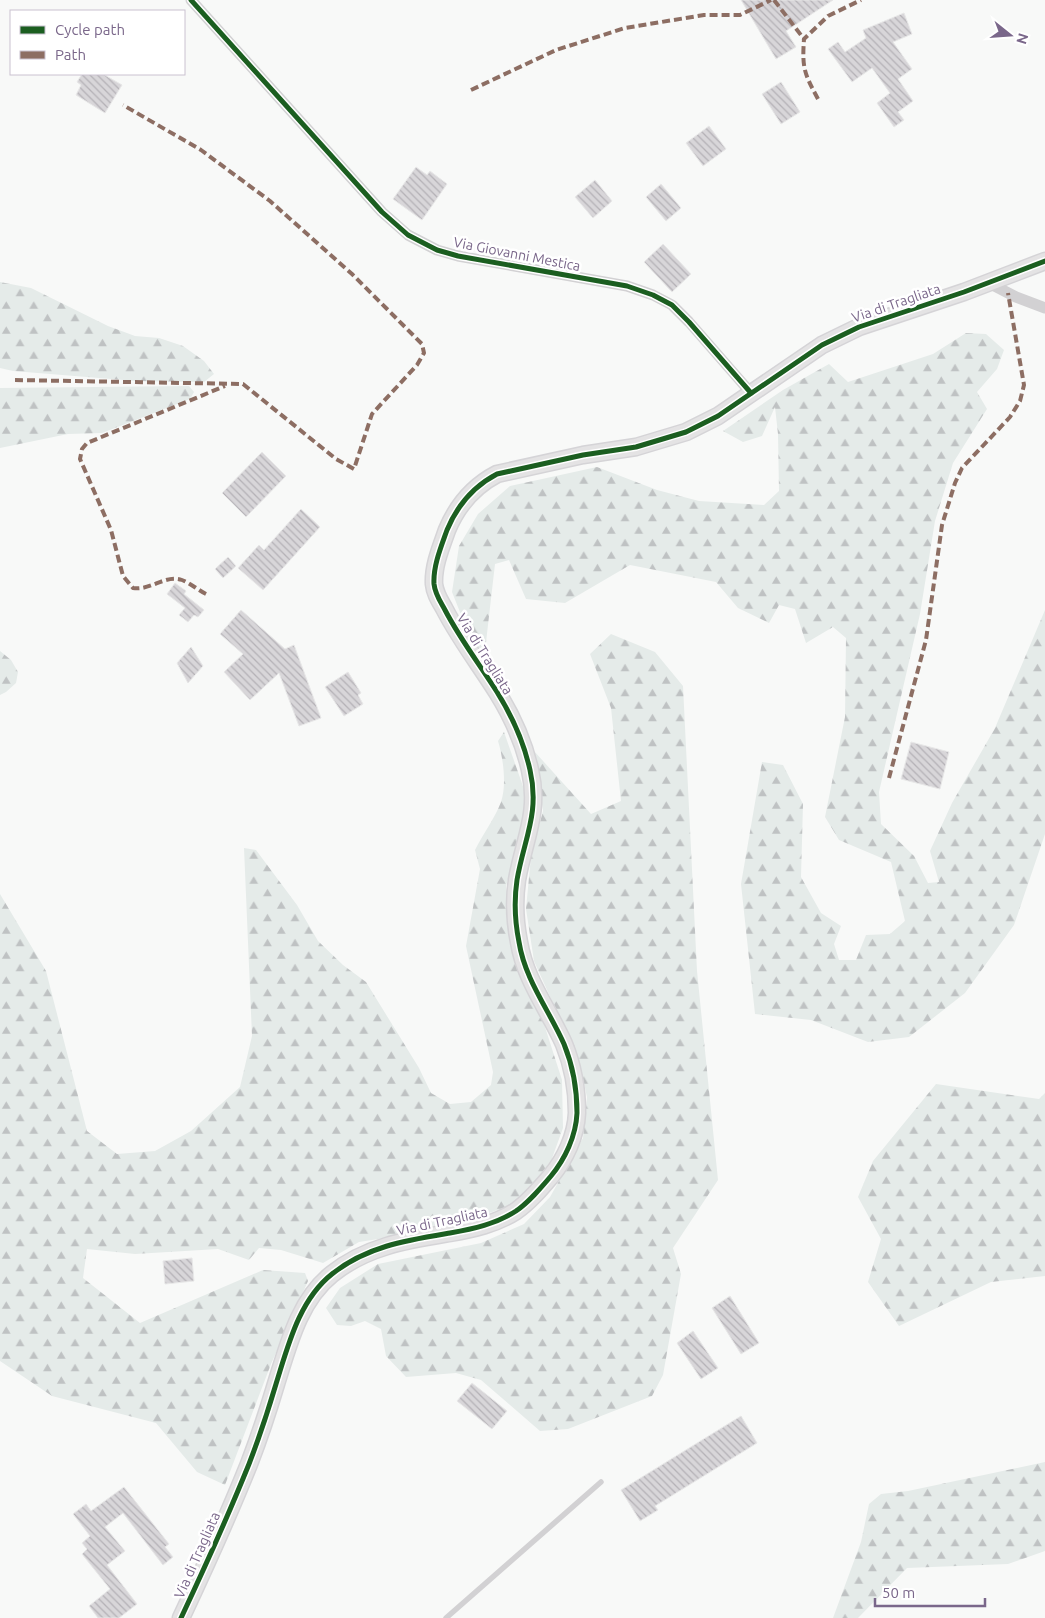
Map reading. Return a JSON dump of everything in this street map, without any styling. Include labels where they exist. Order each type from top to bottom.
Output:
[{"type":"street","name":"Via Giovanni Mestica","points":[[191,0],[382,212],[408,235],[438,250],[458,256],[627,286],[654,295],[672,305],[689,322],[750,393]]},
{"type":"street","name":"Via di Tragliata","points":[[182,1618],[248,1465],[294,1331],[304,1310],[318,1288],[335,1271],[352,1260],[374,1250],[399,1242],[472,1229],[501,1219],[516,1211],[537,1192],[553,1173],[568,1148],[574,1130],[577,1113],[575,1086],[570,1060],[560,1034],[531,982],[520,948],[517,928],[516,894],[534,805],[533,785],[524,749],[515,725],[499,695],[456,630],[434,588],[435,567],[450,522],[469,495],[485,481],[497,474],[583,455],[636,446],[667,439],[686,432],[718,416],[822,345],[859,327],[1045,261]]},
{"type":"street","points":[[988,282],[1016,297],[1045,308]]},
{"type":"lane","points":[[446,1618],[601,1482]]},
{"type":"green space","points":[[0,282],[31,288],[108,326],[135,336],[159,338],[183,346],[204,361],[214,374],[204,382],[136,381],[13,371],[0,368]]},
{"type":"green space","points":[[966,333],[986,334],[1004,350],[997,369],[977,392],[987,409],[953,463],[935,521],[920,614],[879,792],[881,824],[914,856],[928,883],[939,882],[930,851],[952,803],[995,728],[1045,610],[1045,834],[1014,925],[965,993],[909,1037],[868,1042],[811,1020],[755,1014],[741,884],[762,762],[783,765],[803,804],[801,877],[821,913],[841,926],[834,944],[839,960],[856,960],[866,935],[890,934],[905,921],[891,862],[839,840],[825,817],[845,717],[846,638],[833,627],[806,643],[795,609],[779,605],[769,623],[738,608],[716,582],[630,565],[565,603],[526,599],[509,560],[495,564],[485,651],[473,645],[452,592],[459,546],[478,514],[510,486],[597,467],[657,490],[699,501],[764,505],[779,491],[778,434],[775,407],[762,436],[743,442],[723,431],[783,390],[829,364],[848,382],[933,354]]},
{"type":"green space","points":[[189,386],[194,392],[190,399],[102,433],[68,434],[0,448],[0,388]]},
{"type":"green space","points":[[611,634],[655,652],[683,686],[697,971],[718,1180],[673,1248],[681,1274],[663,1375],[652,1396],[568,1429],[540,1431],[481,1380],[456,1373],[406,1377],[386,1356],[381,1329],[365,1321],[351,1326],[337,1325],[326,1308],[340,1288],[378,1264],[481,1243],[524,1224],[550,1197],[583,1138],[587,1097],[579,1061],[534,961],[526,909],[531,856],[543,811],[534,751],[591,814],[621,801],[611,708],[590,654]]},
{"type":"green space","points":[[0,651],[11,660],[18,672],[16,683],[0,695]]},
{"type":"green space","points":[[504,732],[525,792],[524,824],[506,886],[511,947],[545,1027],[562,1080],[563,1128],[551,1161],[518,1203],[443,1229],[359,1242],[323,1263],[281,1250],[259,1248],[249,1260],[218,1249],[135,1254],[87,1249],[83,1278],[140,1323],[263,1270],[305,1273],[308,1281],[271,1364],[225,1485],[197,1472],[156,1423],[52,1396],[0,1361],[0,894],[46,971],[87,1131],[117,1154],[155,1151],[191,1131],[240,1087],[252,1036],[244,848],[256,850],[297,905],[318,941],[343,965],[366,982],[419,1068],[431,1093],[450,1104],[471,1102],[491,1085],[493,1072],[466,946],[480,869],[475,850],[496,814],[503,795],[504,771],[498,741]]},
{"type":"green space","points":[[936,1084],[1039,1099],[1045,1093],[1045,1276],[991,1282],[899,1326],[868,1282],[881,1239],[858,1197],[873,1161]]},
{"type":"green space","points":[[1045,1462],[1045,1551],[1008,1564],[907,1568],[858,1618],[833,1618],[861,1542],[869,1504],[881,1494],[908,1491]]},
{"type":"building","points":[[741,0],[833,0],[786,31],[796,47],[776,59]]},
{"type":"building","points":[[904,13],[912,34],[893,42],[912,69],[898,79],[913,101],[898,112],[904,120],[894,127],[877,103],[890,93],[872,68],[852,82],[828,49],[838,42],[845,52],[866,38],[863,30]]},
{"type":"building","points":[[81,75],[105,75],[122,85],[105,113],[76,95],[81,85],[77,82]]},
{"type":"building","points":[[781,82],[800,112],[781,124],[762,94]]},
{"type":"building","points":[[709,126],[726,149],[703,166],[686,143]]},
{"type":"building","points":[[416,167],[427,175],[430,171],[447,184],[422,220],[393,199]]},
{"type":"building","points":[[595,180],[612,201],[593,218],[575,197]]},
{"type":"building","points":[[661,184],[681,208],[666,221],[646,197]]},
{"type":"building","points":[[663,244],[691,274],[672,292],[644,262]]},
{"type":"building","points":[[262,452],[286,476],[246,517],[222,493]]},
{"type":"building","points":[[301,509],[320,527],[263,590],[238,568],[259,545],[264,550]]},
{"type":"building","points":[[228,557],[236,566],[223,578],[215,569]]},
{"type":"building","points":[[175,583],[186,591],[184,594],[204,610],[198,617],[194,615],[188,622],[179,615],[185,608],[167,594]]},
{"type":"building","points":[[241,610],[285,649],[294,645],[321,718],[299,726],[279,673],[250,700],[224,672],[243,654],[220,634]]},
{"type":"building","points":[[191,647],[203,666],[188,683],[177,663]]},
{"type":"building","points":[[348,672],[361,693],[358,695],[363,704],[344,716],[325,687]]},
{"type":"building","points":[[911,742],[949,752],[940,789],[901,779]]},
{"type":"building","points":[[192,1258],[194,1281],[165,1284],[163,1261]]},
{"type":"building","points":[[730,1296],[759,1343],[741,1354],[712,1308]]},
{"type":"building","points":[[693,1331],[718,1368],[701,1379],[677,1343]]},
{"type":"building","points":[[472,1383],[507,1411],[492,1429],[457,1401]]},
{"type":"building","points":[[741,1416],[757,1443],[655,1506],[658,1510],[640,1521],[621,1490]]},
{"type":"building","points":[[124,1487],[169,1544],[165,1547],[173,1557],[163,1565],[123,1513],[105,1527],[125,1551],[107,1565],[137,1604],[119,1618],[98,1618],[89,1606],[110,1589],[82,1554],[87,1549],[82,1543],[90,1536],[73,1514],[86,1504],[91,1511]]},
{"type":"marked path","points":[[471,90],[556,50],[625,28],[704,15],[740,15],[771,0]]},
{"type":"marked path","points":[[774,0],[804,39]]},
{"type":"marked path","points":[[818,99],[805,70],[803,57],[804,39],[828,16],[861,0]]},
{"type":"marked path","points":[[15,380],[243,384],[336,459],[354,469],[372,414],[417,365],[424,353],[422,344],[352,274],[270,201],[201,150],[123,105]]},
{"type":"marked path","points":[[889,778],[926,640],[942,525],[955,483],[962,468],[1010,417],[1020,401],[1024,385],[1008,293]]},
{"type":"marked path","points":[[206,594],[185,581],[176,579],[170,579],[146,587],[133,588],[123,576],[111,530],[80,459],[82,449],[87,443],[225,386]]},
{"type":"cycle path","points":[[191,0],[382,212],[408,235],[437,250],[458,256],[627,286],[653,295],[672,305],[751,393]]},
{"type":"cycle path","points":[[181,1618],[249,1464],[290,1339],[311,1297],[332,1274],[345,1264],[359,1257],[403,1242],[484,1225],[516,1211],[534,1195],[556,1169],[569,1147],[574,1130],[577,1113],[576,1095],[570,1061],[558,1031],[526,969],[517,927],[515,903],[517,880],[532,813],[533,785],[530,770],[521,740],[508,711],[457,631],[435,588],[434,577],[438,557],[447,530],[461,505],[481,484],[497,474],[583,455],[636,447],[686,432],[718,416],[822,345],[859,327],[964,292],[1045,261]]}]
